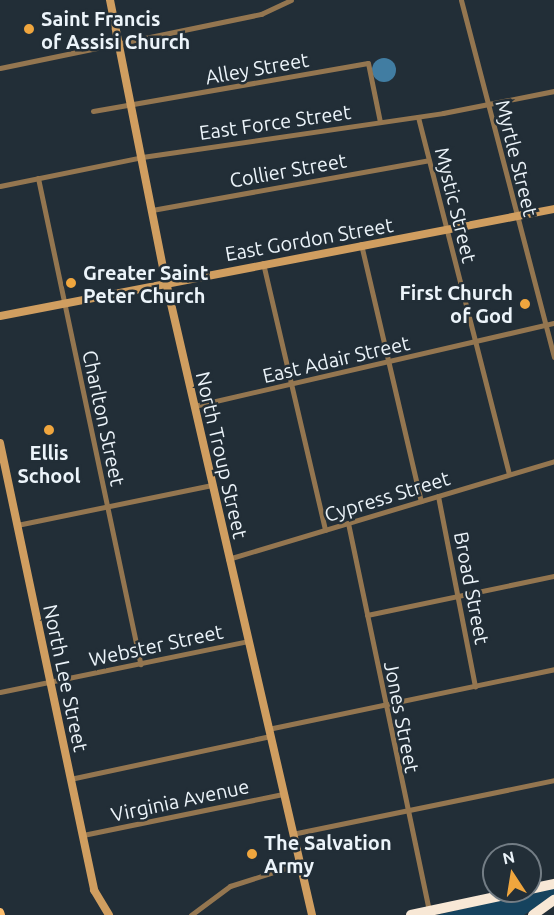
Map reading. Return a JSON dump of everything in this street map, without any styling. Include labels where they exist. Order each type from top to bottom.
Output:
[{"type":"highway","points":[[533,915],[554,900]]},
{"type":"highway","points":[[411,915],[482,901]]},
{"type":"street","name":"North Troup Street","points":[[110,0],[166,282],[228,559],[312,915]]},
{"type":"street","points":[[0,68],[284,7],[291,0]]},
{"type":"street","name":"Myrtle Street","points":[[461,0],[554,357]]},
{"type":"street","name":"Alley Street","points":[[93,111],[368,63],[380,122]]},
{"type":"street","name":"East Force Street","points":[[0,186],[142,157],[418,117],[554,91]]},
{"type":"street","name":"Mystic Street","points":[[418,117],[509,474]]},
{"type":"street","name":"Collier Street","points":[[152,210],[429,160]]},
{"type":"street","name":"Charlton Street","points":[[38,178],[140,664]]},
{"type":"street","name":"East Gordon Street","points":[[0,316],[361,244],[554,209]]},
{"type":"street","points":[[361,244],[421,501]]},
{"type":"street","points":[[263,263],[325,530]]},
{"type":"street","name":"East Adair Street","points":[[194,406],[554,324]]},
{"type":"street","name":"North Lee Street","points":[[0,445],[94,890],[109,915]]},
{"type":"street","name":"Cypress Street","points":[[228,559],[554,461]]},
{"type":"street","points":[[17,525],[212,485]]},
{"type":"street","name":"Broad Street","points":[[438,496],[475,686]]},
{"type":"street","name":"Jones Street","points":[[348,523],[405,811],[430,913]]},
{"type":"street","points":[[367,615],[554,576]]},
{"type":"street","name":"Webster Street","points":[[0,692],[248,642]]},
{"type":"street","points":[[70,779],[384,704],[554,669]]},
{"type":"street","points":[[292,834],[554,780]]},
{"type":"street","name":"Virginia Avenue","points":[[83,835],[283,794]]},
{"type":"street","points":[[191,915],[230,886],[299,864]]},
{"type":"shaded area","points":[[384,58],[393,61],[396,70],[393,79],[384,82],[375,79],[372,70],[375,61]]},
{"type":"shaded area","points":[[554,887],[554,895],[542,903],[542,890]]},
{"type":"shaded area","points":[[487,903],[542,903],[524,915],[437,915]]},
{"type":"place","name":"Saint Francis of Assisi Church","points":[[29,29]]},
{"type":"place","name":"Greater Saint Peter Church","points":[[71,283]]},
{"type":"place","name":"First Church of God","points":[[525,304]]},
{"type":"place","name":"Ellis School","points":[[49,430]]},
{"type":"place","name":"The Salvation Army","points":[[252,854]]}]
